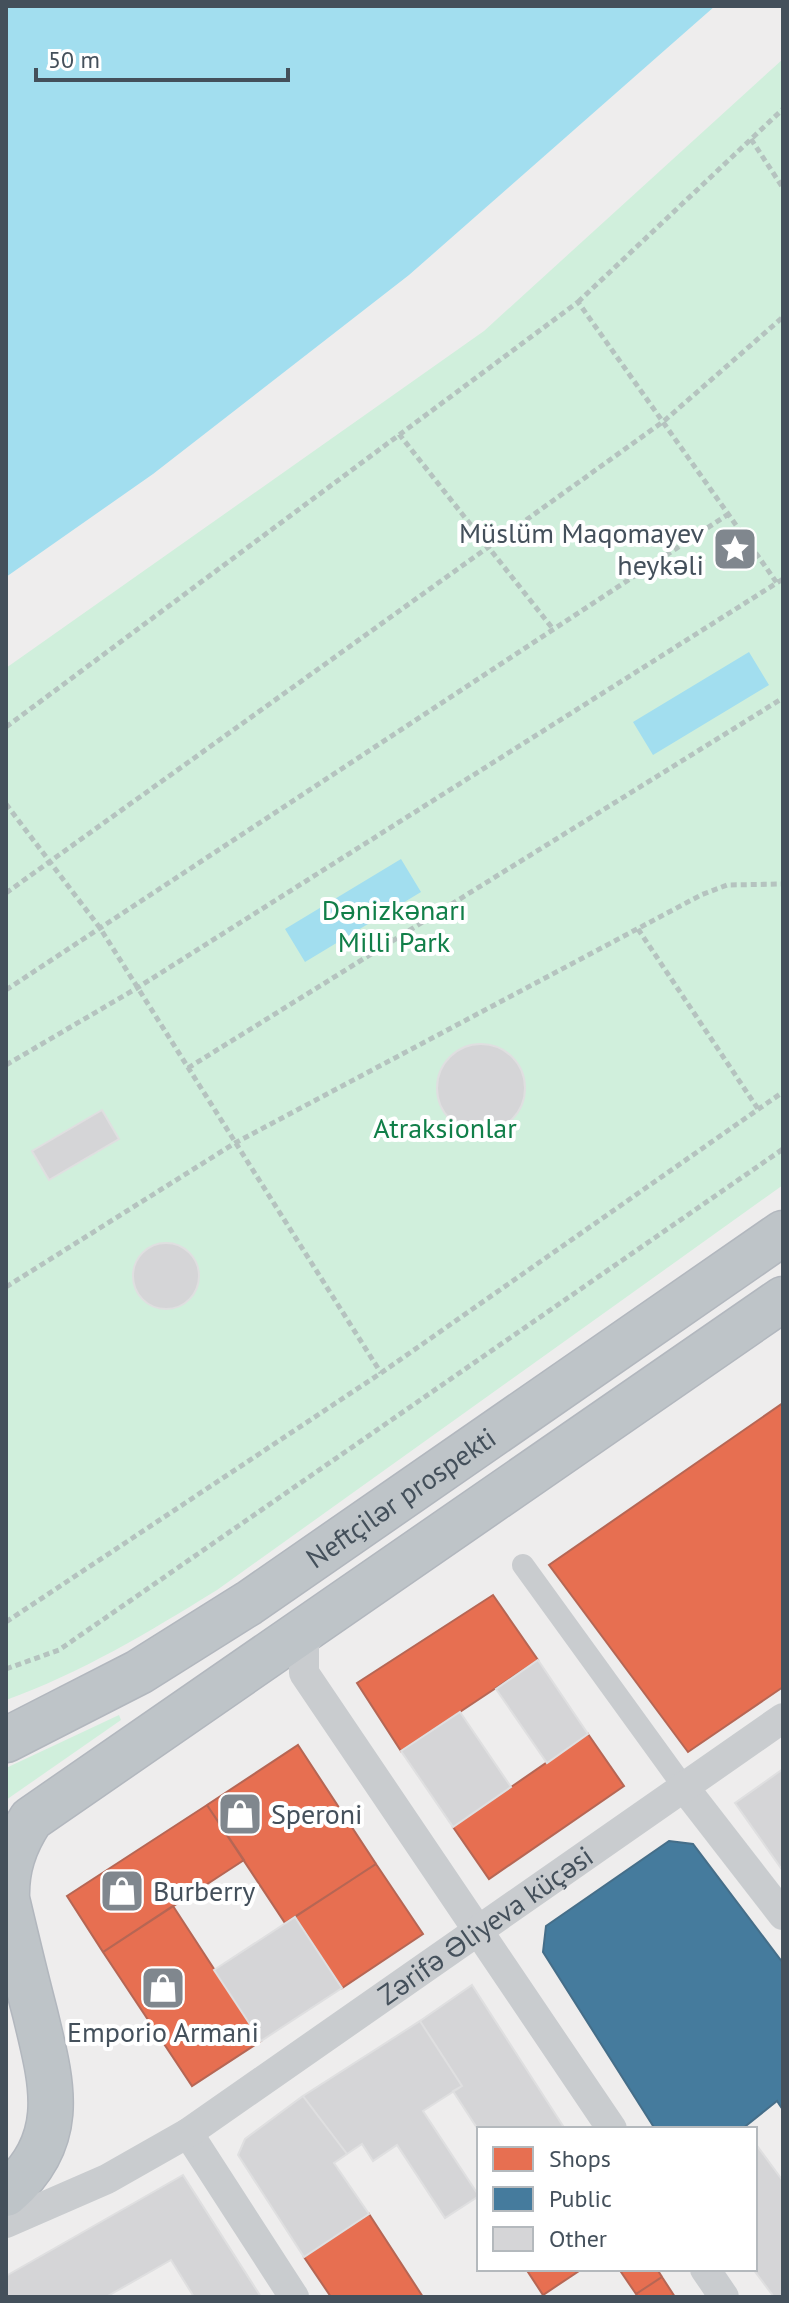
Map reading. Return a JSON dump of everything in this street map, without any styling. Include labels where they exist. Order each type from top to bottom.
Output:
[{"type":"highway","name":"Neftçilər prospekti","points":[[6,1740],[139,1672],[249,1603],[783,1233]]},
{"type":"highway","name":"Neftçilər prospekti","points":[[6,2194],[34,2162],[45,2143],[53,2105],[48,2065],[7,1899],[6,1879],[20,1836],[47,1806],[318,1623],[783,1299]]},
{"type":"highway","points":[[6,2011],[48,2065]]},
{"type":"street","points":[[733,1333],[783,1321]]},
{"type":"street","points":[[523,1565],[683,1786],[783,1915]]},
{"type":"street","points":[[318,1623],[304,1643],[304,1673],[611,2127]]},
{"type":"street","name":"Zərifə Əliyeva küçəsi","points":[[6,2223],[107,2179],[188,2133],[783,1718]]},
{"type":"street","points":[[188,2133],[294,2297]]},
{"type":"street","points":[[706,2271],[724,2297]]},
{"type":"path","points":[[6,727],[578,302],[783,109]]},
{"type":"path","points":[[751,139],[783,188]]},
{"type":"path","points":[[6,1065],[137,988],[780,581],[578,302]]},
{"type":"path","points":[[6,893],[664,421],[783,317]]},
{"type":"path","points":[[399,434],[553,629]]},
{"type":"path","points":[[6,990],[730,513]]},
{"type":"path","points":[[188,1068],[783,698]]},
{"type":"path","points":[[6,804],[100,928],[381,1373]]},
{"type":"path","points":[[6,1287],[235,1143],[638,929],[727,885],[783,884]]},
{"type":"path","points":[[638,929],[758,1109]]},
{"type":"path","points":[[6,1622],[381,1373],[783,1092]]},
{"type":"path","points":[[6,1669],[59,1650],[783,1149]]},
{"type":"green space","name":"Dənizkənarı Milli Park","points":[[783,59],[783,1185],[217,1590],[88,1664],[6,1700],[6,668],[484,331]]},
{"type":"green space","points":[[119,1715],[121,1720],[6,1800],[6,1768]]},
{"type":"water","points":[[6,6],[715,6],[409,275],[153,474],[6,577]]},
{"type":"water","points":[[749,652],[769,685],[653,755],[633,722]]},
{"type":"water","points":[[401,859],[421,892],[305,962],[285,929]]},
{"type":"building: Shops","points":[[783,1403],[783,1687],[688,1752],[549,1565]]},
{"type":"building: Shops","points":[[493,1595],[538,1660],[401,1751],[357,1683]]},
{"type":"building: Shops","points":[[588,1734],[624,1786],[489,1879],[453,1827]]},
{"type":"building: Shops","points":[[588,1734],[624,1786],[489,1879],[453,1827]]},
{"type":"building: Shops","points":[[298,1745],[376,1864],[285,1923],[207,1805]]},
{"type":"building: Shops","points":[[207,1805],[244,1860],[103,1952],[67,1896]]},
{"type":"building: Shops","points":[[376,1864],[423,1934],[342,1988],[295,1917]]},
{"type":"building: Shops","points":[[173,1906],[261,2041],[192,2086],[103,1952]]},
{"type":"building: Shops","points":[[369,2214],[423,2297],[331,2297],[304,2257]]},
{"type":"building: Shops","points":[[527,2271],[579,2271],[543,2295]]},
{"type":"building: Shops","points":[[620,2271],[658,2271],[662,2277],[636,2294]]},
{"type":"building: Shops","points":[[662,2277],[675,2297],[638,2297],[636,2294]]},
{"type":"building: Public","points":[[669,1841],[693,1844],[783,1963],[783,2110],[777,2101],[744,2127],[654,2127],[543,1952],[546,1926]]},
{"type":"building: Other","points":[[481,1044],[498,1048],[512,1057],[521,1071],[525,1088],[521,1105],[512,1119],[498,1128],[481,1132],[464,1128],[450,1119],[441,1105],[437,1088],[441,1071],[450,1057],[464,1048]]},
{"type":"building: Other","points":[[102,1110],[119,1139],[49,1180],[32,1151]]},
{"type":"building: Other","points":[[166,1243],[189,1253],[199,1276],[189,1299],[166,1309],[143,1299],[133,1276],[143,1253]]},
{"type":"building: Other","points":[[538,1660],[588,1734],[547,1763],[496,1689]]},
{"type":"building: Other","points":[[460,1712],[511,1787],[453,1827],[401,1751]]},
{"type":"building: Other","points":[[783,1769],[783,1871],[735,1803]]},
{"type":"building: Other","points":[[295,1917],[342,1988],[261,2041],[214,1970]]},
{"type":"building: Other","points":[[472,1985],[564,2127],[477,2128],[453,2091],[462,2086],[420,2021]]},
{"type":"building: Other","points":[[420,2021],[462,2086],[423,2111],[477,2197],[445,2218],[397,2145],[373,2161],[362,2144],[347,2154],[303,2096]]},
{"type":"building: Other","points":[[303,2096],[347,2154],[334,2163],[369,2214],[304,2257],[238,2155],[245,2139]]},
{"type":"building: Other","points":[[757,2146],[783,2181],[783,2297],[774,2297],[754,2271],[757,2271]]},
{"type":"building: Other","points":[[183,2175],[261,2297],[194,2297],[171,2260],[106,2297],[6,2297],[6,2276]]},
{"type":"place","name":"Müslüm Maqomayev heykəli","points":[[735,549]]},
{"type":"place","name":"Speroni","points":[[240,1814]]},
{"type":"place","name":"Burberry","points":[[122,1891]]},
{"type":"place","name":"Emporio Armani","points":[[163,1988]]},
{"type":"park label","name":"Atraksionlar","points":[[445,1128]]}]
